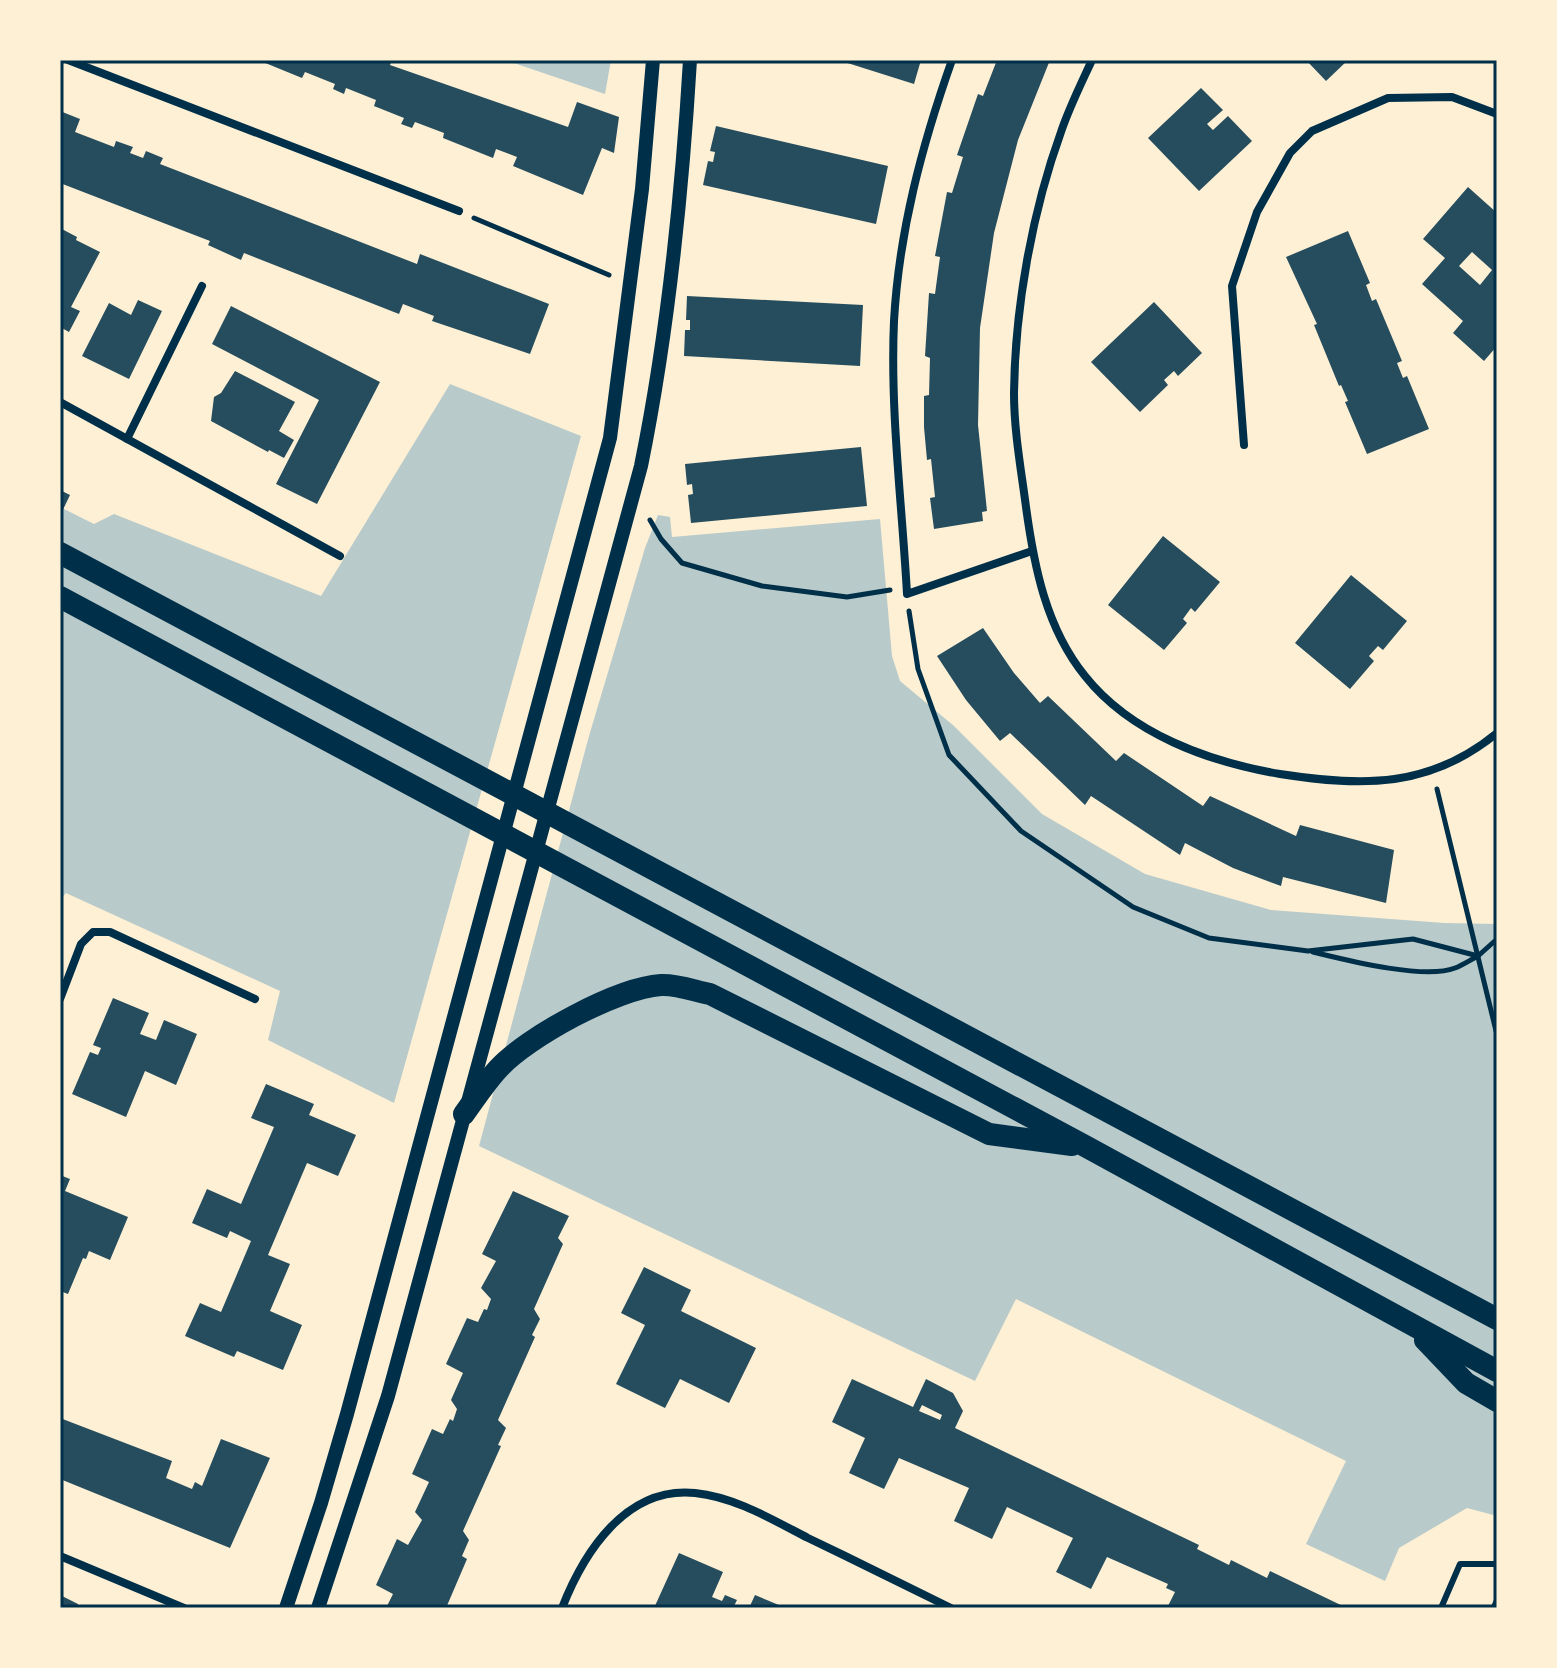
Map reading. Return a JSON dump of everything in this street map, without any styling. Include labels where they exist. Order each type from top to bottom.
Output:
[{"type":"highway","points":[[60,553],[1497,1319]]},
{"type":"highway","points":[[60,597],[1085,1146],[1497,1371]]},
{"type":"highway","points":[[464,1114],[498,1069],[513,1056],[607,998],[664,984],[710,994],[989,1134],[1085,1146]]},
{"type":"highway","points":[[1426,1281],[1497,1302]]},
{"type":"highway","points":[[1411,1324],[1466,1383],[1497,1401]]},
{"type":"street","points":[[68,60],[459,211]]},
{"type":"street","points":[[286,1608],[347,1414],[610,438],[642,189],[653,60]]},
{"type":"street","points":[[318,1608],[388,1396],[631,509],[658,371],[680,181],[690,60]]},
{"type":"street","points":[[952,60],[913,183],[894,320],[895,419],[907,590],[1032,551]]},
{"type":"street","points":[[1092,60],[1061,132],[1032,233],[1018,336],[1014,394],[1018,451],[1032,551],[1044,599],[1084,675],[1123,714],[1156,734],[1208,755],[1262,771],[1300,777],[1352,782],[1433,772],[1457,762],[1497,733]]},
{"type":"street","points":[[1244,445],[1232,286],[1257,212],[1290,153],[1312,131],[1388,98],[1452,97],[1497,114]]},
{"type":"street","points":[[127,439],[202,286]]},
{"type":"street","points":[[60,402],[340,556]]},
{"type":"street","points":[[60,999],[81,944],[93,932],[110,932],[255,999]]},
{"type":"street","points":[[562,1608],[589,1551],[617,1519],[657,1497],[694,1493],[742,1505],[951,1608]]},
{"type":"street","points":[[60,1556],[184,1608]]},
{"type":"lane","points":[[1441,1608],[1460,1564],[1497,1564]]},
{"type":"path","points":[[459,211],[611,276]]},
{"type":"path","points":[[631,509],[647,514],[661,539],[682,563],[762,586],[847,597],[907,590],[918,669],[949,755],[1021,831],[1133,907],[1209,938],[1423,971],[1453,969],[1478,956],[1497,939]]},
{"type":"path","points":[[1433,772],[1497,1035]]},
{"type":"path","points":[[1308,951],[1413,939],[1478,956]]},
{"type":"path","points":[[1493,1608],[1497,1599]]},
{"type":"shaded area","points":[[505,60],[611,60],[605,94]]},
{"type":"shaded area","points":[[450,384],[581,436],[394,1103],[268,1040],[280,991],[66,893],[60,900],[60,507],[94,524],[114,514],[321,596]]},
{"type":"shaded area","points":[[658,515],[670,517],[672,537],[880,519],[892,656],[900,681],[954,726],[1042,814],[1145,874],[1271,910],[1497,924],[1497,1516],[1467,1508],[1399,1548],[1385,1581],[1306,1544],[1346,1461],[1016,1299],[975,1381],[479,1146],[589,736],[645,548]]},
{"type":"building","points":[[258,60],[392,60],[390,65],[568,127],[577,102],[619,117],[614,153],[602,148],[583,195],[513,166],[517,157],[496,149],[493,158],[443,138],[444,133],[415,122],[412,128],[401,124],[404,118],[374,106],[376,100],[346,88],[344,94],[333,89],[335,84],[305,72],[302,78]]},
{"type":"building","points":[[838,60],[921,60],[914,84]]},
{"type":"building","points":[[997,60],[1050,60],[1018,140],[994,233],[980,328],[978,425],[987,511],[982,512],[983,521],[934,529],[930,498],[935,497],[924,427],[924,396],[929,395],[930,358],[925,356],[929,293],[935,294],[940,257],[935,256],[947,192],[952,193],[963,157],[957,155],[978,94],[983,96]]},
{"type":"building","points":[[1306,60],[1348,60],[1326,81]]},
{"type":"building","points":[[1201,88],[1223,110],[1207,124],[1213,130],[1228,116],[1252,141],[1199,191],[1148,138]]},
{"type":"building","points":[[60,111],[80,119],[75,132],[114,147],[116,141],[133,147],[130,153],[143,158],[146,151],[163,158],[160,164],[417,264],[420,254],[549,304],[530,354],[432,321],[434,316],[403,304],[399,314],[244,253],[241,260],[208,245],[210,241],[60,183]]},
{"type":"building","points":[[716,126],[888,166],[876,224],[703,185],[708,161],[713,162],[715,152],[710,151]]},
{"type":"building","points":[[1468,187],[1497,213],[1497,346],[1484,361],[1453,333],[1463,321],[1422,284],[1445,258],[1423,239]],"holes":[[[1472,252],[1492,270],[1480,285],[1459,266]]]},
{"type":"building","points":[[60,228],[100,252],[71,307],[80,311],[69,332],[60,327]]},
{"type":"building","points":[[1348,231],[1370,283],[1366,285],[1372,301],[1376,299],[1402,361],[1397,363],[1403,378],[1407,376],[1429,429],[1367,454],[1345,402],[1348,401],[1314,325],[1317,324],[1286,257]]},
{"type":"building","points":[[687,296],[863,305],[860,366],[684,356],[685,330],[690,330],[690,320],[686,320]]},
{"type":"building","points":[[138,300],[162,311],[129,379],[82,356],[109,303],[131,315]]},
{"type":"building","points":[[1154,302],[1202,353],[1178,376],[1174,371],[1164,380],[1168,385],[1140,412],[1091,362]]},
{"type":"building","points":[[231,306],[380,382],[317,504],[276,484],[319,400],[212,344]]},
{"type":"building","points":[[235,371],[295,402],[279,431],[294,440],[284,458],[211,421],[214,397],[221,393]]},
{"type":"building","points":[[861,447],[867,506],[691,523],[688,495],[693,494],[692,484],[687,485],[685,464]]},
{"type":"building","points":[[60,490],[70,495],[60,516]]},
{"type":"building","points":[[1163,536],[1220,582],[1195,612],[1191,608],[1183,619],[1187,623],[1164,650],[1108,605]]},
{"type":"building","points":[[1351,575],[1407,621],[1383,650],[1378,646],[1369,656],[1374,661],[1350,689],[1295,643]]},
{"type":"building","points":[[983,628],[1014,673],[1040,703],[1048,696],[1116,761],[1124,753],[1203,806],[1210,796],[1296,836],[1300,825],[1394,850],[1386,903],[1283,877],[1281,886],[1233,868],[1185,843],[1180,855],[1091,796],[1085,805],[1010,733],[1000,741],[966,700],[937,656]]},
{"type":"building","points":[[113,998],[149,1013],[140,1034],[156,1040],[164,1020],[197,1034],[176,1085],[145,1071],[126,1117],[72,1094],[90,1052],[98,1055],[101,1048],[93,1045]]},
{"type":"building","points":[[266,1084],[314,1104],[309,1115],[356,1135],[338,1176],[307,1163],[268,1255],[290,1264],[270,1311],[302,1325],[283,1370],[237,1351],[234,1357],[185,1336],[200,1303],[221,1312],[251,1241],[230,1231],[227,1238],[192,1223],[207,1189],[241,1204],[274,1127],[251,1118]]},
{"type":"building","points":[[60,1175],[70,1179],[65,1191],[128,1217],[110,1260],[89,1251],[68,1294],[60,1291]]},
{"type":"building","points":[[513,1191],[569,1216],[558,1238],[563,1244],[534,1309],[540,1319],[532,1335],[535,1337],[498,1420],[506,1428],[463,1531],[469,1540],[462,1556],[467,1559],[446,1608],[386,1608],[393,1594],[376,1585],[397,1539],[408,1545],[422,1520],[415,1512],[429,1482],[412,1474],[432,1429],[443,1434],[450,1419],[453,1421],[457,1409],[451,1400],[463,1373],[446,1364],[467,1318],[478,1322],[484,1309],[487,1310],[491,1299],[481,1288],[496,1261],[482,1254]]},
{"type":"building","points":[[644,1267],[691,1290],[681,1311],[756,1348],[729,1403],[680,1379],[665,1408],[616,1384],[645,1325],[621,1313]]},
{"type":"building","points":[[852,1379],[913,1407],[926,1379],[953,1393],[963,1411],[955,1428],[1199,1545],[1197,1549],[1229,1565],[1231,1560],[1267,1578],[1270,1571],[1347,1608],[1167,1608],[1175,1592],[1166,1588],[1168,1584],[1107,1557],[1091,1589],[1056,1572],[1073,1538],[1007,1507],[992,1539],[954,1521],[969,1488],[899,1458],[884,1489],[849,1473],[865,1438],[832,1422]],"holes":[[[922,1405],[942,1415],[940,1420],[919,1411]]]},
{"type":"building","points":[[60,1418],[172,1461],[166,1478],[192,1489],[195,1482],[202,1486],[221,1439],[270,1458],[230,1548],[60,1479]]},
{"type":"building","points":[[679,1553],[723,1572],[712,1597],[722,1601],[725,1595],[737,1600],[733,1608],[654,1608]]},
{"type":"building","points":[[60,1595],[78,1604],[77,1608],[60,1608]]},
{"type":"building","points":[[755,1595],[786,1608],[749,1608]]}]
